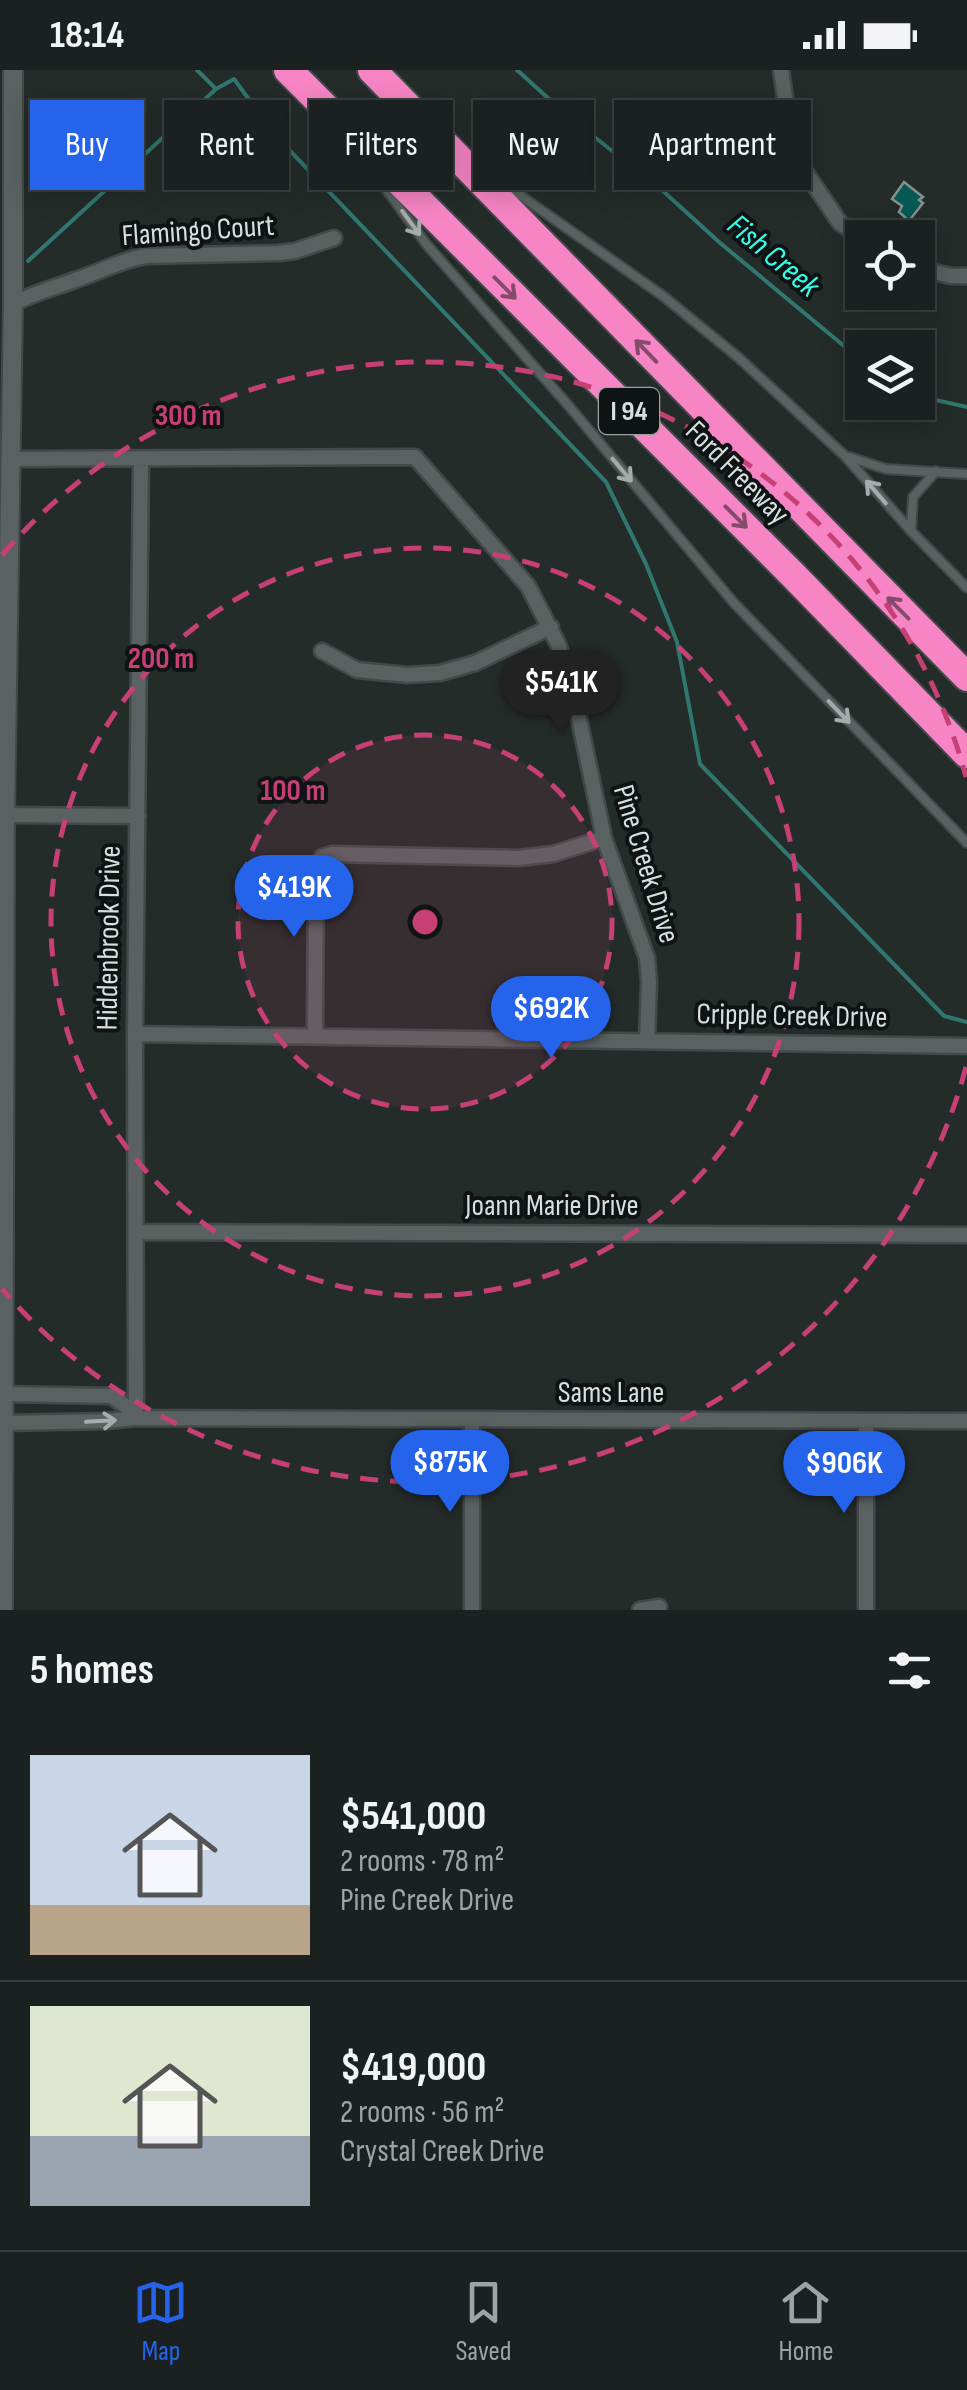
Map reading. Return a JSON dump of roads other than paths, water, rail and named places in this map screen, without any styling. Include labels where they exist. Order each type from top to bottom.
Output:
[{"type":"highway","name":"Ford Freeway","points":[[288,70],[317,100]]},
{"type":"highway","name":"Ford Freeway","points":[[372,70],[401,100]]},
{"type":"highway","name":"Ford Freeway","points":[[453,154],[967,677]]},
{"type":"highway","name":"Ford Freeway","points":[[407,190],[967,754]]},
{"type":"street","points":[[3,1610],[3,815],[13,296],[13,70]]},
{"type":"street","points":[[781,70],[789,125],[802,167],[845,226]]},
{"type":"street","name":"Flamingo Court","points":[[13,296],[79,279],[126,259],[278,253],[334,238]]},
{"type":"street","points":[[935,272],[967,276]]},
{"type":"street","name":"Pine Creek Drive","points":[[141,459],[414,457],[528,586],[551,628],[570,676],[604,838],[647,958],[647,1041]]},
{"type":"street","points":[[10,459],[141,459]]},
{"type":"street","name":"Hiddenbrook Drive","points":[[136,1418],[141,459]]},
{"type":"street","points":[[322,651],[357,670],[440,673],[475,663],[551,628]]},
{"type":"street","points":[[3,815],[138,816]]},
{"type":"street","points":[[315,1036],[316,868],[322,857],[342,854],[518,858],[554,854],[604,838]]},
{"type":"street","name":"Cripple Creek Drive","points":[[136,1034],[967,1046]]},
{"type":"street","name":"Joann Marie Drive","points":[[136,1232],[967,1234]]},
{"type":"street","name":"Sams Lane","points":[[4,1394],[111,1396],[136,1418]]},
{"type":"street","name":"Sams Lane","points":[[4,1423],[136,1418],[967,1421]]},
{"type":"street","points":[[472,1420],[472,1610]]},
{"type":"street","points":[[866,1422],[866,1610]]},
{"type":"street","points":[[640,1610],[659,1607]]},
{"type":"lane","points":[[453,148],[663,296],[738,358],[845,456],[967,588]]},
{"type":"lane","points":[[387,190],[427,245],[734,603],[967,844]]},
{"type":"lane","points":[[845,456],[886,469],[967,474]]},
{"type":"lane","points":[[911,531],[913,498],[936,470]]},
{"type":"waterway","points":[[197,70],[216,89]]},
{"type":"waterway","name":"Fish Creek","points":[[517,70],[845,347]]},
{"type":"waterway","points":[[28,261],[216,89],[234,79],[275,135],[606,482],[646,564],[677,642],[700,764],[944,1016],[967,1022]]},
{"type":"waterway","name":"Fish Creek","points":[[935,400],[967,407]]}]
